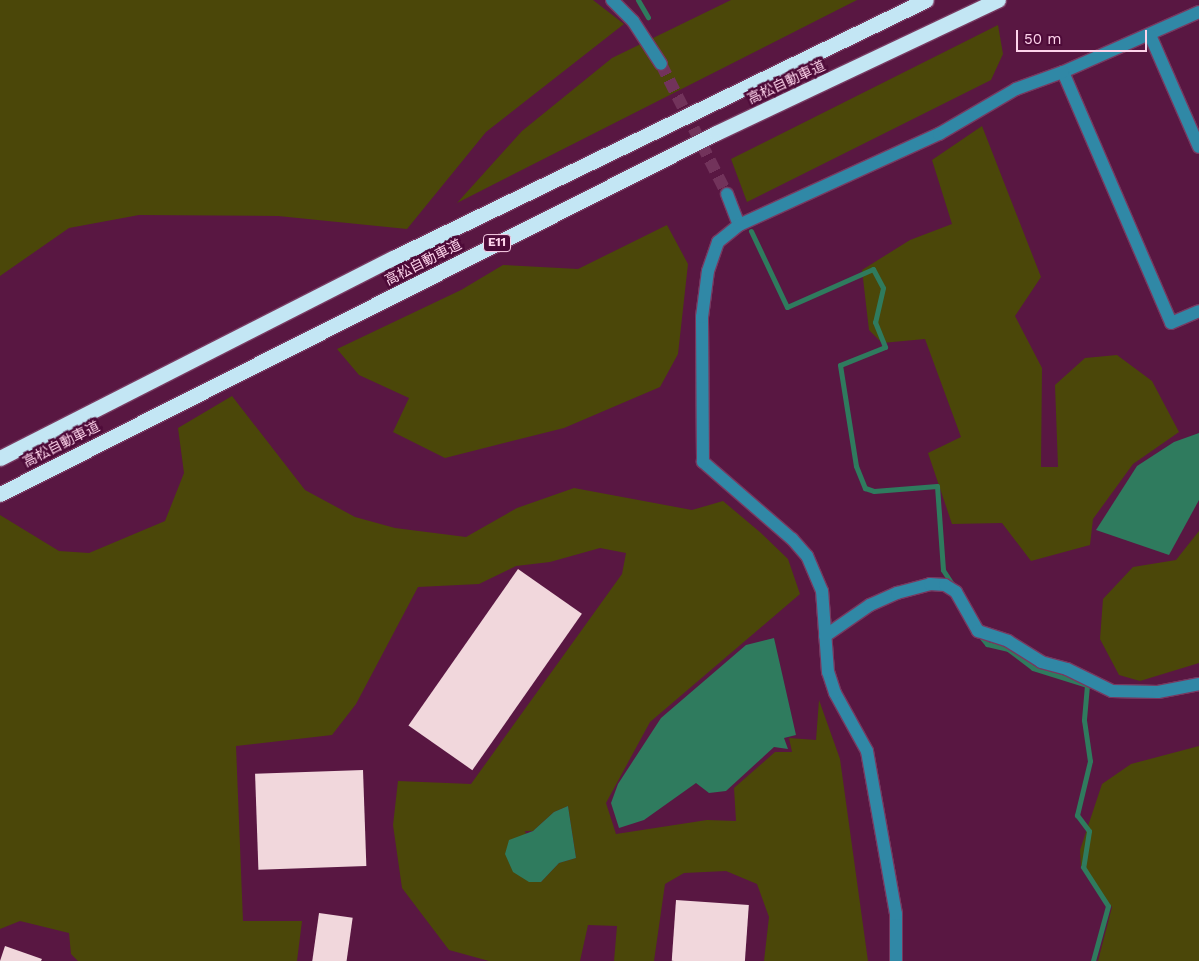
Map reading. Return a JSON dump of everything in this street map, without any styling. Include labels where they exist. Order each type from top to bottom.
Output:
[{"type":"highway","name":"高松自動車道","points":[[0,458],[393,258],[926,0]]},
{"type":"highway","name":"高松自動車道","points":[[0,494],[716,133],[998,0]]},
{"type":"street","points":[[612,0],[633,21],[661,64]]},
{"type":"street","points":[[896,961],[896,914],[867,752],[835,694],[828,672],[822,591],[807,556],[703,462],[702,317],[708,271],[718,242],[739,224],[940,134],[1016,89],[1063,72],[1199,12]]},
{"type":"street","points":[[1150,35],[1198,144]]},
{"type":"street","points":[[1063,72],[1172,323],[1199,311]]},
{"type":"street","points":[[727,194],[739,224]]},
{"type":"street","points":[[825,636],[870,605],[897,593],[930,584],[945,585],[956,592],[978,632],[1008,641],[1041,662],[1067,669],[1112,691],[1158,692],[1199,684]]},
{"type":"shaded area","points":[[0,0],[593,0],[624,24],[486,132],[407,229],[278,216],[139,215],[69,228],[0,276]]},
{"type":"shaded area","points":[[731,0],[857,0],[457,203],[522,131],[612,58]]},
{"type":"shaded area","points":[[998,25],[1003,54],[991,80],[747,202],[731,159]]},
{"type":"shaded area","points":[[982,126],[1041,277],[1015,316],[1042,368],[1041,467],[1058,467],[1055,385],[1085,358],[1117,355],[1152,381],[1179,432],[1133,464],[1093,519],[1090,545],[1031,561],[1002,523],[952,524],[928,453],[961,437],[925,339],[882,343],[869,330],[862,270],[910,240],[952,224],[932,160]]},
{"type":"shaded area","points":[[667,225],[688,264],[678,354],[660,387],[564,428],[445,458],[393,432],[409,398],[359,375],[337,349],[461,290],[503,265],[578,269]]},
{"type":"shaded area","points":[[232,396],[305,490],[355,517],[395,528],[466,537],[517,508],[574,488],[692,510],[723,501],[788,559],[800,594],[650,722],[606,803],[616,834],[707,820],[736,821],[734,788],[775,752],[792,752],[789,738],[816,740],[819,700],[840,759],[868,961],[764,961],[769,917],[757,884],[726,871],[684,873],[665,884],[654,961],[614,961],[617,926],[588,925],[580,961],[489,961],[449,950],[402,888],[393,825],[398,781],[471,784],[622,574],[626,553],[600,548],[550,562],[516,566],[479,584],[418,587],[356,704],[332,735],[236,746],[243,921],[302,921],[297,961],[78,961],[71,954],[69,933],[20,921],[0,929],[0,515],[59,551],[89,553],[165,521],[184,473],[178,428]],"holes":[[[568,806],[576,858],[559,863],[541,882],[525,831],[533,831],[554,812]]]},
{"type":"shaded area","points":[[1199,433],[1199,500],[1169,555],[1096,530],[1137,466],[1174,442]]},
{"type":"shaded area","points":[[1199,531],[1199,663],[1140,681],[1119,675],[1100,639],[1103,599],[1133,567],[1176,560]]},
{"type":"shaded area","points":[[774,638],[796,735],[784,738],[788,749],[774,747],[726,791],[709,793],[696,783],[644,820],[619,828],[611,803],[618,784],[661,718],[746,645]]},
{"type":"shaded area","points":[[1199,746],[1199,961],[1098,961],[1112,907],[1081,868],[1080,850],[1102,784],[1131,764]]},
{"type":"shaded area","points":[[568,806],[576,858],[559,863],[541,882],[529,882],[513,872],[505,854],[509,840],[533,831],[554,812]]},
{"type":"building","points":[[518,569],[582,614],[472,770],[408,725]]},
{"type":"building","points":[[363,770],[366,866],[258,870],[255,774]]},
{"type":"building","points":[[676,900],[749,905],[745,961],[672,961]]},
{"type":"building","points":[[319,913],[353,918],[347,961],[312,961]]},
{"type":"building","points":[[5,946],[42,959],[41,961],[0,961]]},
{"type":"waterway","points":[[638,0],[648,17]]},
{"type":"waterway","points":[[751,231],[787,307],[873,269],[883,288],[875,322],[885,347],[840,365],[856,466],[865,488],[874,491],[937,486],[943,570],[952,584]]},
{"type":"waterway","points":[[982,638],[987,644],[1008,649],[1033,668],[1087,685],[1084,720],[1090,761],[1077,815],[1089,831],[1083,867],[1108,906],[1093,961]]},
{"type":"tunnel","points":[[661,64],[727,194]]}]
